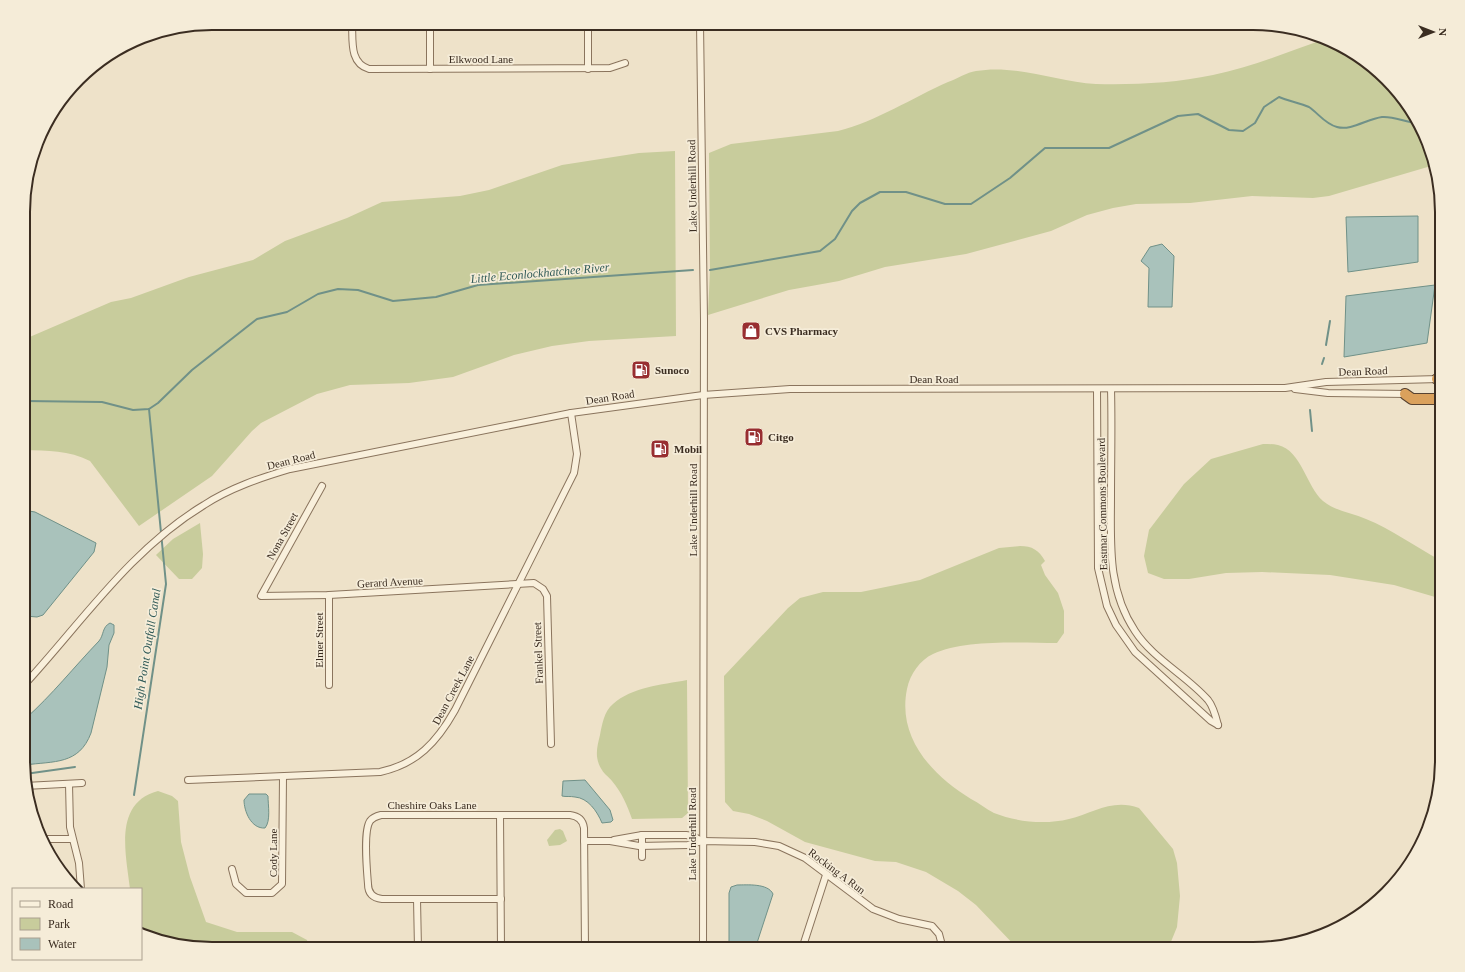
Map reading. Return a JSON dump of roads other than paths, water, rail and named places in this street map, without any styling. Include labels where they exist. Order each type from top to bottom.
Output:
[{"type":"highway","points":[[1405,394],[1412,399],[1435,399]]},
{"type":"street","name":"Elkwood Lane","points":[[353,30],[355,57],[362,66],[375,70],[612,68],[625,63]]},
{"type":"street","points":[[430,30],[430,69]]},
{"type":"street","points":[[588,30],[588,68]]},
{"type":"street","name":"Lake Underhill Road","points":[[700,30],[703,394],[703,942]]},
{"type":"street","name":"Dean Road","points":[[1285,388],[1326,382],[1435,378]]},
{"type":"street","name":"Dean Road","points":[[30,678],[132,563],[182,519],[204,504],[232,490],[261,478],[290,469],[571,413],[703,394],[790,389],[1285,388],[1328,393],[1435,394]]},
{"type":"street","name":"Eastmar Commons Boulevard","points":[[1096,389],[1098,568],[1107,606],[1116,625],[1135,652],[1211,721],[1218,725],[1209,700],[1150,650],[1135,632],[1116,591],[1112,570],[1110,543],[1111,389]]},
{"type":"street","name":"Dean Creek Lane","points":[[188,780],[380,772],[403,765],[425,751],[438,737],[449,721],[575,468],[577,449],[571,413]]},
{"type":"street","name":"Nona Street","points":[[261,596],[322,486]]},
{"type":"street","name":"Gerard Avenue","points":[[261,596],[330,595],[506,586],[519,583]]},
{"type":"street","name":"Frankel Street","points":[[519,583],[534,583],[543,589],[546,596],[551,744]]},
{"type":"street","name":"Elmer Street","points":[[329,685],[330,595]]},
{"type":"street","name":"Cody Lane","points":[[232,869],[236,884],[246,893],[272,893],[282,884],[283,777]]},
{"type":"street","points":[[32,786],[82,783]]},
{"type":"street","points":[[69,784],[70,827],[79,863],[81,887]]},
{"type":"street","name":"Cheshire Oaks Lane","points":[[501,899],[379,899],[370,892],[368,884],[367,830],[372,819],[381,815],[576,816],[583,823],[585,942]]},
{"type":"street","points":[[500,815],[501,942]]},
{"type":"street","points":[[642,835],[642,857]]},
{"type":"street","name":"Rocking A Run","points":[[610,841],[642,835],[689,835],[702,841]]},
{"type":"street","points":[[49,839],[72,839]]},
{"type":"street","name":"Rocking A Run","points":[[584,841],[610,841],[642,846],[688,846],[702,841],[755,842],[770,844],[798,854],[856,898],[880,912],[899,919],[932,926],[938,934],[941,942]]},
{"type":"street","points":[[804,942],[826,874]]},
{"type":"street","points":[[417,899],[418,942]]},
{"type":"water","points":[[1418,216],[1418,262],[1348,272],[1346,217]]},
{"type":"water","points":[[1162,244],[1174,256],[1172,307],[1148,307],[1149,268],[1141,261],[1150,247]]},
{"type":"water","points":[[1435,285],[1427,343],[1344,357],[1346,296]]},
{"type":"water","points":[[30,511],[35,512],[96,543],[94,552],[43,615],[37,617],[30,616]]},
{"type":"water","points":[[110,623],[114,625],[114,633],[109,645],[107,667],[91,733],[86,743],[80,751],[64,760],[30,764],[30,714],[54,691],[101,639],[107,625]]},
{"type":"water","points":[[585,780],[610,810],[613,820],[611,822],[602,823],[592,806],[584,800],[575,797],[562,796],[563,781]]},
{"type":"water","points":[[249,794],[266,794],[268,796],[269,817],[265,828],[256,826],[247,814],[244,800]]},
{"type":"water","points":[[737,885],[762,886],[770,890],[773,894],[757,942],[729,942],[729,893],[731,887]]},
{"type":"waterway","name":"Little Econlockhatchee River","points":[[710,270],[820,251],[835,239],[852,211],[860,203],[880,192],[906,192],[945,204],[971,204],[1010,178],[1045,148],[1109,148],[1178,116],[1198,114],[1229,130],[1243,131],[1255,123],[1264,107],[1279,97],[1309,107],[1325,121],[1333,126],[1342,128],[1382,117],[1412,122]]},
{"type":"waterway","name":"Little Econlockhatchee River","points":[[30,401],[102,402],[133,410],[149,409],[158,403],[192,370],[257,319],[287,312],[318,294],[338,289],[358,290],[393,301],[436,297],[478,285],[693,270]]},
{"type":"waterway","points":[[1326,345],[1330,321]]},
{"type":"waterway","points":[[1322,364],[1324,358]]},
{"type":"waterway","name":"High Point Outfall Canal","points":[[134,795],[166,584],[149,409]]},
{"type":"waterway","points":[[1310,410],[1312,431]]},
{"type":"waterway","points":[[30,773],[75,767]]},
{"type":"place","name":"CVS Pharmacy","points":[[751,331]]},
{"type":"place","name":"Sunoco","points":[[641,370]]},
{"type":"place","name":"Citgo","points":[[754,437]]},
{"type":"place","name":"Mobil","points":[[660,449]]}]
